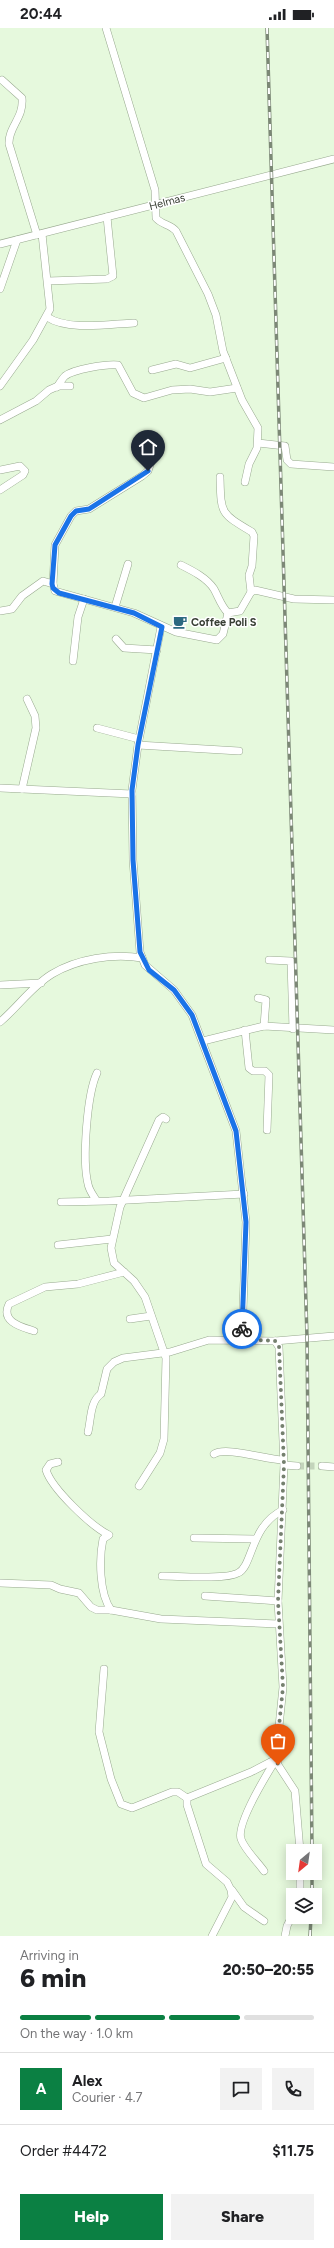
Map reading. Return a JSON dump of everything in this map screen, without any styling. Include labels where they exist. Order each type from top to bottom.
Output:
[{"type":"street","points":[[106,28],[155,190],[156,218],[163,224],[172,226],[176,231],[206,288],[216,315],[226,358],[237,388],[242,400],[255,421],[258,443],[248,464],[245,482]]},
{"type":"street","points":[[0,386],[33,340],[47,317],[50,302],[40,234],[9,144],[10,131],[20,115],[22,98],[2,80]]},
{"type":"street","name":"Helmas","points":[[0,244],[334,159]]},
{"type":"street","points":[[48,281],[107,279],[113,276],[107,217]]},
{"type":"street","points":[[0,289],[17,240]]},
{"type":"street","points":[[47,317],[60,324],[73,325],[134,323]]},
{"type":"street","points":[[152,370],[176,364],[190,368],[226,358]]},
{"type":"street","points":[[0,420],[57,387],[64,377],[72,372],[111,364],[118,365],[133,393],[144,398],[172,390],[190,389],[210,392],[237,388]]},
{"type":"street","points":[[57,387],[70,386]]},
{"type":"street","points":[[258,443],[285,446],[287,460],[291,464],[334,467]]},
{"type":"street","points":[[151,462],[148,471],[142,476],[89,509],[76,511],[71,516],[55,545],[53,588],[59,593],[115,607],[146,618],[162,627],[217,640],[223,634],[228,613]]},
{"type":"street","points":[[0,470],[20,466],[25,471],[23,475],[0,490]]},
{"type":"street","points":[[181,565],[213,588],[222,608],[228,613],[240,611],[251,592],[249,575],[252,566],[254,536],[252,532],[225,515],[222,509],[220,476]]},
{"type":"street","points":[[115,607],[128,564]]},
{"type":"street","points":[[0,611],[12,609],[22,596],[43,581],[52,584]]},
{"type":"street","points":[[251,592],[259,590],[294,599],[334,600]]},
{"type":"street","points":[[74,661],[77,624],[84,599]]},
{"type":"street","points":[[162,627],[139,742],[132,794],[133,860],[142,958],[149,970],[166,982],[181,998],[192,1015],[236,1131],[246,1222],[242,1339]]},
{"type":"street","points":[[116,639],[124,648],[157,650]]},
{"type":"street","points":[[22,789],[36,728],[35,716],[27,699]]},
{"type":"street","points":[[97,728],[139,742],[239,751]]},
{"type":"street","points":[[0,788],[132,794]]},
{"type":"street","points":[[0,1022],[41,983],[53,974],[80,963],[106,957],[126,955],[142,958]]},
{"type":"street","points":[[269,960],[291,962],[293,1029]]},
{"type":"street","points":[[0,985],[41,983]]},
{"type":"street","points":[[258,998],[266,1000],[264,1026]]},
{"type":"street","points":[[203,1041],[264,1026],[293,1029],[334,1030]]},
{"type":"street","points":[[245,1030],[249,1068],[253,1071],[265,1071],[269,1075],[267,1130]]},
{"type":"street","points":[[96,1200],[87,1183],[86,1142],[91,1088],[98,1073]]},
{"type":"street","points":[[139,1486],[160,1453],[164,1439],[164,1404],[166,1383],[165,1352],[140,1288],[111,1258],[112,1239],[120,1207],[125,1200],[161,1118],[166,1119]]},
{"type":"street","points":[[61,1202],[244,1194]]},
{"type":"street","points":[[58,1245],[112,1239]]},
{"type":"street","points":[[34,1331],[10,1324],[5,1320],[3,1314],[4,1308],[9,1304],[45,1287],[78,1284],[124,1272]]},
{"type":"street","points":[[130,1319],[151,1316]]},
{"type":"street","points":[[88,1432],[96,1397],[101,1394],[104,1373],[110,1365],[123,1358],[170,1352],[209,1340],[242,1339],[279,1343],[334,1336]]},
{"type":"street","points":[[264,1871],[242,1841],[240,1831],[264,1778],[276,1759],[283,1687],[278,1624],[283,1510],[279,1343]]},
{"type":"street","points":[[214,1454],[224,1452],[283,1462],[297,1466]]},
{"type":"street","points":[[58,1462],[50,1464],[46,1470],[48,1478],[80,1514],[109,1535],[103,1539],[100,1563],[106,1598],[111,1610]]},
{"type":"street","points":[[322,1466],[334,1466]]},
{"type":"street","points":[[162,1576],[222,1576],[238,1573],[245,1566],[255,1539],[268,1520],[283,1510]]},
{"type":"street","points":[[194,1538],[255,1539]]},
{"type":"street","points":[[0,1583],[49,1584],[60,1589],[79,1593],[93,1609],[111,1610],[161,1619],[278,1624]]},
{"type":"street","points":[[205,1596],[278,1601]]},
{"type":"street","points":[[104,1669],[99,1732],[111,1778],[121,1804],[132,1808],[172,1792],[178,1792],[187,1798]]},
{"type":"street","points":[[187,1798],[251,1772],[276,1759]]},
{"type":"street","points":[[276,1759],[295,1791],[299,1844]]},
{"type":"street","points":[[187,1798],[187,1805],[206,1864],[227,1882],[244,1907],[264,1921]]},
{"type":"street","points":[[212,1936],[232,1897],[231,1890]]},
{"type":"street","points":[[285,1936],[288,1924]]},
{"type":"tunnel","points":[[297,1466],[322,1466]]},
{"type":"railway","points":[[267,28],[307,1337],[312,1844]]},
{"type":"railway","points":[[312,1880],[312,1888]]},
{"type":"railway","points":[[310,1936],[311,1924]]},
{"type":"way so far","points":[[242,1329],[242,1339],[275,1341],[279,1346],[284,1465],[278,1601],[278,1624],[283,1687],[276,1756],[278,1765]]},
{"type":"place","name":"Coffee Poli S","points":[[180,622]]},
{"type":"route","points":[[148,471],[89,509],[76,511],[71,516],[55,545],[52,584],[53,588],[59,593],[134,613],[162,627],[138,745],[132,790],[133,860],[140,952],[149,970],[166,982],[174,990],[192,1015],[236,1131],[239,1146],[246,1222],[242,1329]]}]
